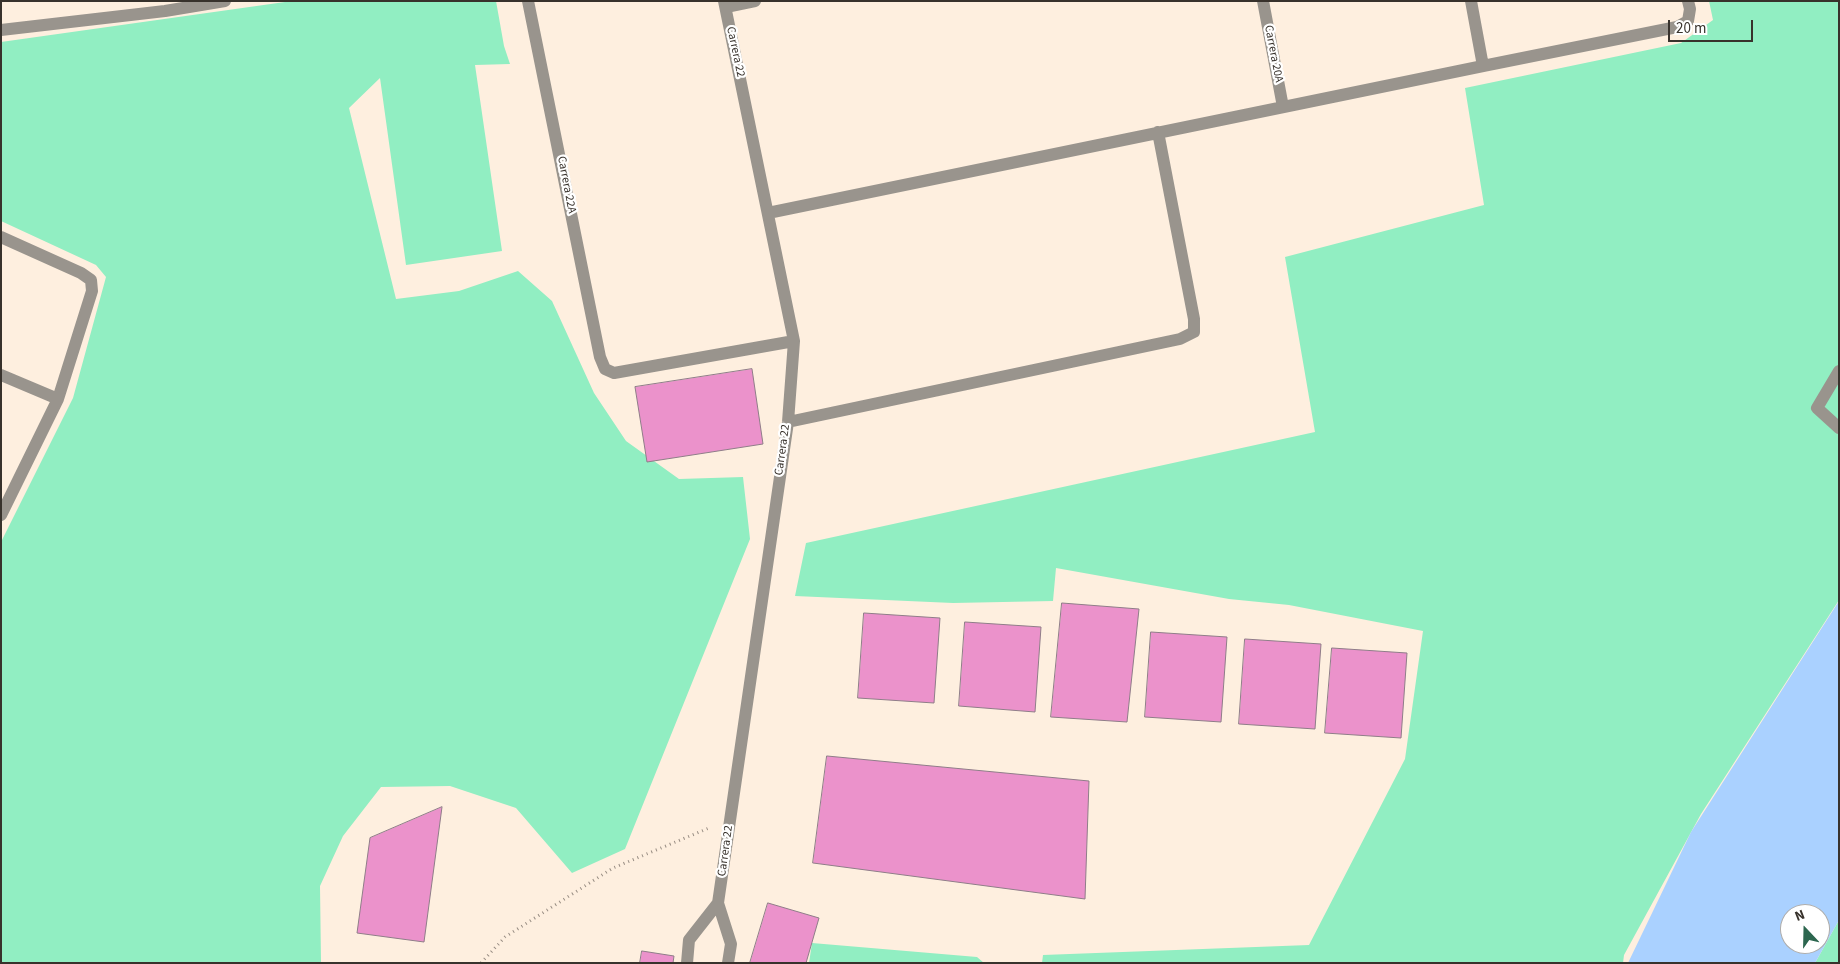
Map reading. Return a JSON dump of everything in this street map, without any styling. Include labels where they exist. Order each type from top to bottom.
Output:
[{"type":"street","points":[[1,30],[165,11],[225,1]]},
{"type":"street","name":"Carrera 22A","points":[[528,1],[598,347],[605,369],[614,373],[794,341]]},
{"type":"street","points":[[725,4],[755,1]]},
{"type":"street","name":"Carrera 20A","points":[[1263,1],[1283,107]]},
{"type":"street","points":[[1471,1],[1484,66]]},
{"type":"street","points":[[768,213],[1158,132],[1677,28],[1688,21],[1690,9],[1688,1]]},
{"type":"street","name":"Carrera 22","points":[[718,903],[788,422],[794,341],[725,4]]},
{"type":"street","points":[[788,422],[1180,339],[1194,332],[1194,319],[1158,132]]},
{"type":"street","points":[[1,237],[82,273],[91,280],[92,291],[58,399],[1,515]]},
{"type":"street","points":[[1839,371],[1818,408],[1839,428]]},
{"type":"street","points":[[1,374],[58,399]]},
{"type":"street","points":[[687,963],[689,940],[718,903]]},
{"type":"street","points":[[718,903],[731,944],[728,963]]},
{"type":"path","points":[[481,963],[505,937],[613,868],[730,820]]},
{"type":"green space","points":[[292,1],[496,1],[504,46],[510,64],[475,65],[502,251],[406,265],[380,78],[349,108],[396,299],[459,291],[518,271],[552,301],[594,393],[626,441],[679,479],[743,477],[750,539],[625,849],[572,873],[516,808],[450,786],[381,787],[343,836],[320,886],[321,963],[1,963],[1,542],[73,398],[106,277],[96,265],[1,221],[1,42]]},
{"type":"green space","points":[[1709,1],[1839,1],[1839,600],[1701,814],[1624,955],[1623,963],[1042,963],[1043,955],[1309,945],[1405,759],[1423,631],[1289,605],[1229,599],[1056,568],[1053,601],[953,603],[795,596],[806,543],[1315,432],[1285,257],[1484,205],[1465,88],[1681,43],[1713,20]]},
{"type":"green space","points":[[1839,920],[1839,963],[1815,963],[1820,954],[1830,954],[1830,936]]},
{"type":"green space","points":[[812,943],[977,957],[984,963],[809,963]]},
{"type":"water","points":[[1839,601],[1839,920],[1830,936],[1830,904],[1780,904],[1780,954],[1820,954],[1815,963],[1628,963],[1691,832]]},
{"type":"building","points":[[752,369],[763,444],[647,462],[635,387]]},
{"type":"building","points":[[1062,603],[1139,609],[1127,722],[1051,717]]},
{"type":"building","points":[[864,613],[940,618],[934,703],[858,698]]},
{"type":"building","points":[[965,622],[1041,627],[1035,712],[959,706]]},
{"type":"building","points":[[1151,632],[1227,637],[1221,722],[1145,717]]},
{"type":"building","points":[[1245,639],[1321,644],[1315,729],[1239,724]]},
{"type":"building","points":[[1332,648],[1407,653],[1401,738],[1325,733]]},
{"type":"building","points":[[827,756],[1089,781],[1085,899],[813,863]]},
{"type":"building","points":[[442,807],[424,942],[357,933],[370,838]]},
{"type":"building","points":[[768,903],[819,918],[806,963],[750,963]]},
{"type":"building","points":[[642,951],[674,956],[673,963],[640,963]]}]
